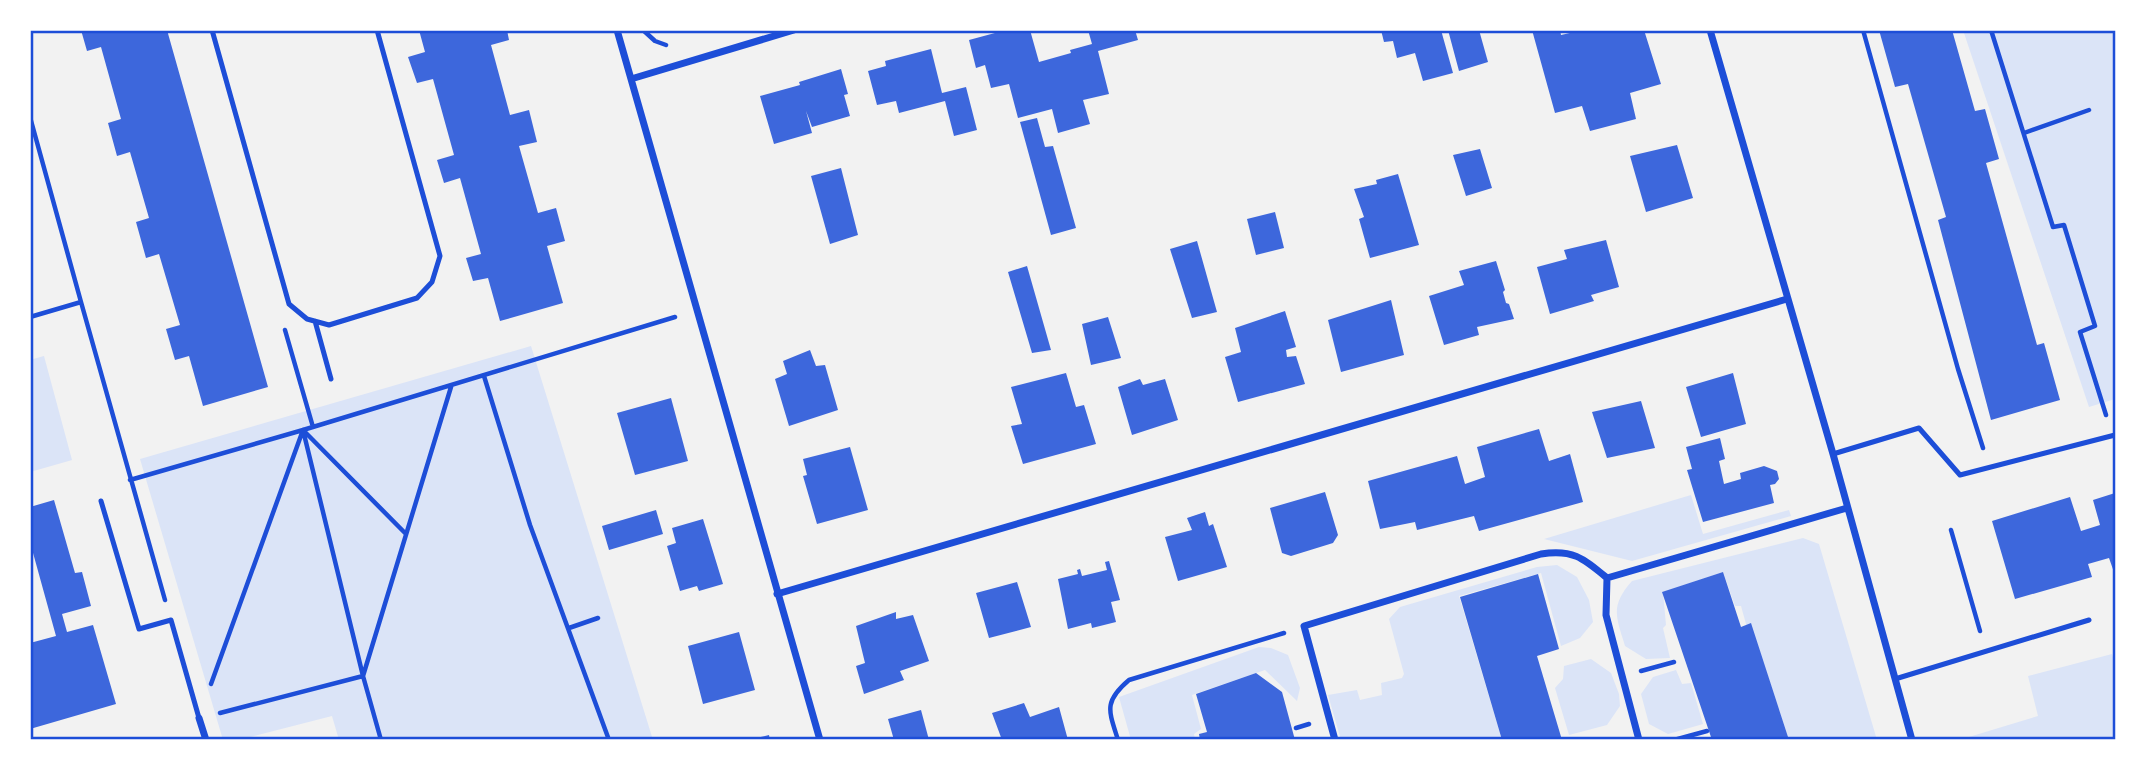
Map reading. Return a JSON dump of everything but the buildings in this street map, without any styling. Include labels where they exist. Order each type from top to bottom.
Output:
[{"type":"street","points":[[617,30],[820,740]]},
{"type":"street","points":[[631,79],[794,30]]},
{"type":"street","points":[[1710,30],[1833,454],[1912,740]]},
{"type":"street","points":[[777,594],[1787,299]]},
{"type":"street","points":[[1607,578],[1847,508]]},
{"type":"street","points":[[1335,740],[1304,626],[1541,554],[1561,551],[1583,557],[1607,578]]},
{"type":"street","points":[[1607,578],[1606,615],[1639,740]]},
{"type":"street","points":[[199,718],[206,740]]},
{"type":"lane","points":[[212,30],[289,304],[307,319],[329,325],[417,298],[432,282],[440,256],[377,30]]},
{"type":"lane","points":[[315,321],[331,379]]},
{"type":"lane","points":[[1833,454],[1919,428],[1960,475],[2115,435]]},
{"type":"lane","points":[[101,501],[139,629],[171,620],[199,718]]},
{"type":"lane","points":[[1895,679],[2089,620]]},
{"type":"path","points":[[1863,30],[1961,380],[1984,449],[1996,446]]},
{"type":"path","points":[[1991,30],[2053,227],[2064,225],[2095,326],[2080,332],[2106,415],[2094,419]]},
{"type":"path","points":[[2023,133],[2089,110]]},
{"type":"path","points":[[30,117],[171,620]]},
{"type":"path","points":[[30,317],[81,302]]},
{"type":"path","points":[[130,480],[675,317]]},
{"type":"path","points":[[484,376],[530,525],[609,740]]},
{"type":"path","points":[[363,676],[451,386]]},
{"type":"path","points":[[303,430],[406,534]]},
{"type":"path","points":[[303,430],[381,740]]},
{"type":"path","points":[[199,718],[303,430]]},
{"type":"path","points":[[1951,530],[1986,652]]},
{"type":"path","points":[[569,628],[598,618]]},
{"type":"path","points":[[1118,740],[1109,710],[1115,692],[1129,680],[1304,626]]},
{"type":"path","points":[[1622,676],[1674,662]]},
{"type":"path","points":[[199,718],[363,676]]},
{"type":"path","points":[[1674,740],[1707,731]]},
{"type":"shaded area","points":[[1963,30],[2115,30],[2115,399],[2089,407]]},
{"type":"shaded area","points":[[531,346],[653,740],[339,740],[332,716],[238,740],[223,740],[140,459]]},
{"type":"shaded area","points":[[44,356],[72,460],[30,472],[30,360]]},
{"type":"shaded area","points":[[1691,495],[1703,534],[1789,510],[1791,516],[1632,561],[1544,539]]},
{"type":"shaded area","points":[[1803,538],[1819,544],[1877,740],[1789,740],[1757,643],[1751,642],[1741,606],[1735,606],[1723,572],[1663,592],[1666,625],[1663,628],[1670,658],[1646,659],[1625,646],[1617,612],[1620,597],[1632,581]]},
{"type":"shaded area","points":[[1557,565],[1577,577],[1589,600],[1593,622],[1580,638],[1561,646],[1541,573],[1459,596],[1502,740],[1341,740],[1328,695],[1357,690],[1360,700],[1382,695],[1381,683],[1402,678],[1404,674],[1389,619],[1400,607],[1537,567]]},
{"type":"shaded area","points":[[1259,647],[1271,648],[1288,655],[1300,688],[1297,701],[1265,670],[1192,695],[1201,729],[1194,734],[1195,740],[1131,740],[1119,697]]},
{"type":"shaded area","points":[[2112,654],[2115,664],[2115,740],[1959,740],[2038,716],[2028,676]]},
{"type":"shaded area","points":[[1591,659],[1611,673],[1619,694],[1620,706],[1607,725],[1569,735],[1555,688],[1563,679],[1564,666]]},
{"type":"shaded area","points":[[1676,670],[1682,684],[1691,683],[1703,724],[1668,734],[1649,724],[1641,694],[1653,677]]}]
